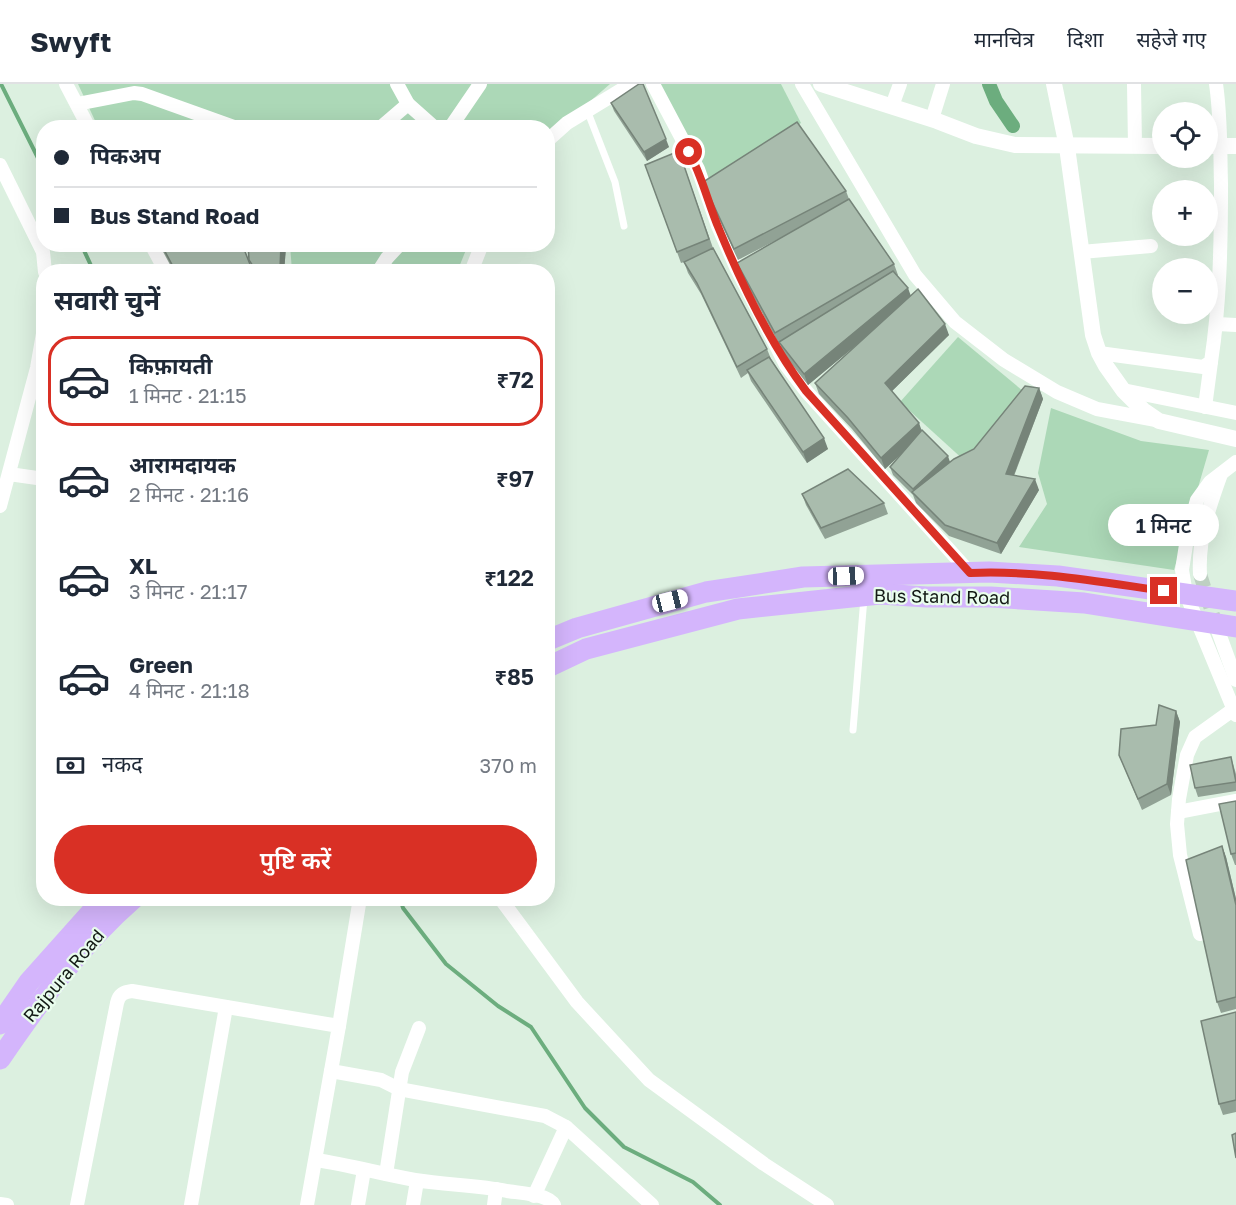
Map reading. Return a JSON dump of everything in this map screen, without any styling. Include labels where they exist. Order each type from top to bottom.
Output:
[{"type":"main road","name":"Bus Stand Road","points":[[555,637],[578,628],[706,592],[803,577],[989,572],[1058,576],[1236,602]]},
{"type":"main road","name":"Bus Stand Road","points":[[555,664],[586,649],[738,609],[880,594],[991,597],[1084,603],[1217,626]]},
{"type":"main road","name":"Rajpura Road","points":[[0,1024],[28,982],[97,906]]},
{"type":"main road","name":"Rajpura Road","points":[[0,1059],[42,998],[126,906]]},
{"type":"street","points":[[66,84],[85,120]]},
{"type":"street","points":[[397,84],[408,104],[426,120]]},
{"type":"street","points":[[455,120],[480,84]]},
{"type":"street","points":[[555,135],[587,110],[631,84]]},
{"type":"street","points":[[653,84],[698,169],[718,226],[736,267],[786,365],[806,391],[970,573]]},
{"type":"street","points":[[802,84],[910,267],[922,285],[955,322],[1004,360],[1074,400],[1097,409],[1236,439]]},
{"type":"street","points":[[821,84],[932,119],[976,136],[1004,143],[1030,147],[1152,146]]},
{"type":"street","points":[[892,106],[900,84]]},
{"type":"street","points":[[932,119],[943,84]]},
{"type":"street","points":[[1054,84],[1067,147],[1093,335],[1099,353],[1123,390],[1143,410],[1159,421]]},
{"type":"street","points":[[1134,84],[1135,146]]},
{"type":"street","points":[[1216,84],[1221,123],[1221,238],[1218,302]]},
{"type":"street","points":[[77,104],[134,93],[215,120]]},
{"type":"street","points":[[389,120],[408,104]]},
{"type":"street","points":[[0,165],[36,238]]},
{"type":"street","points":[[1081,252],[1151,246]]},
{"type":"street","points":[[383,264],[393,252]]},
{"type":"street","points":[[1205,407],[1217,324],[1236,325]]},
{"type":"street","points":[[1099,353],[1203,367],[1211,362]]},
{"type":"street","points":[[1,497],[36,372]]},
{"type":"street","points":[[1123,390],[1236,413]]},
{"type":"street","points":[[1236,462],[1203,489],[1197,500],[1182,570],[1186,594],[1217,626],[1236,680]]},
{"type":"street","points":[[9,474],[36,476]]},
{"type":"street","points":[[1200,574],[1204,525],[1221,474]]},
{"type":"street","points":[[1200,934],[1180,855],[1177,824],[1191,745],[1195,737],[1235,712],[1217,626]]},
{"type":"street","points":[[1178,812],[1236,801]]},
{"type":"street","points":[[307,1205],[359,906]]},
{"type":"street","points":[[506,906],[577,1002],[649,1080],[764,1164],[826,1205]]},
{"type":"street","points":[[77,1205],[119,997],[125,992],[132,991],[339,1026]]},
{"type":"street","points":[[190,1205],[226,1007]]},
{"type":"street","points":[[386,1174],[402,1072],[419,1028]]},
{"type":"street","points":[[331,1071],[381,1080],[399,1089],[545,1116],[566,1127],[652,1205]]},
{"type":"street","points":[[534,1196],[566,1127]]},
{"type":"street","points":[[316,1160],[355,1166],[417,1181],[496,1189],[548,1198],[554,1205]]},
{"type":"street","points":[[358,1205],[364,1170]]},
{"type":"street","points":[[413,1205],[417,1181]]},
{"type":"street","points":[[494,1205],[496,1189]]},
{"type":"street","points":[[0,1204],[7,1205]]},
{"type":"lane","points":[[587,110],[615,182],[624,226]]},
{"type":"lane","points":[[853,730],[864,595]]},
{"type":"green space","points":[[78,84],[610,84],[555,132],[555,120],[95,120]]},
{"type":"green space","points":[[659,84],[781,84],[801,123],[708,180]]},
{"type":"green space","points":[[291,252],[465,252],[460,264],[291,264]]},
{"type":"green space","points":[[958,337],[1023,391],[966,462],[900,402]]},
{"type":"green space","points":[[1051,408],[1141,441],[1209,450],[1174,570],[1019,547],[1047,504],[1038,473]]},
{"type":"building","points":[[639,84],[643,84],[666,139],[644,152],[611,103]]},
{"type":"building","points":[[797,122],[846,191],[734,249],[703,182]]},
{"type":"building","points":[[679,151],[709,239],[677,252],[645,165]]},
{"type":"building","points":[[849,199],[894,264],[775,333],[737,263]]},
{"type":"building","points":[[713,248],[767,349],[737,367],[697,283],[684,262]]},
{"type":"building","points":[[165,252],[245,252],[250,264],[172,264]]},
{"type":"building","points":[[248,252],[281,252],[280,264],[252,264]]},
{"type":"building","points":[[893,271],[908,288],[804,374],[779,342]]},
{"type":"building","points":[[918,289],[945,324],[885,383],[919,423],[881,458],[815,383]]},
{"type":"building","points":[[769,357],[824,438],[803,452],[747,370]]},
{"type":"building","points":[[1025,386],[1039,388],[1006,474],[1035,479],[997,543],[945,525],[912,492],[954,459],[974,449]]},
{"type":"building","points":[[922,430],[948,456],[913,489],[890,467]]},
{"type":"building","points":[[848,469],[884,503],[821,528],[802,494]]},
{"type":"building","points":[[1159,705],[1176,711],[1167,784],[1138,799],[1119,755],[1121,729],[1156,725]]},
{"type":"building","points":[[1231,757],[1236,782],[1195,788],[1190,765]]},
{"type":"building","points":[[1236,801],[1236,853],[1231,854],[1219,804]]},
{"type":"building","points":[[1222,846],[1236,905],[1236,997],[1217,1002],[1186,860]]},
{"type":"building","points":[[1236,1012],[1236,1100],[1219,1104],[1201,1021]]},
{"type":"building","points":[[1236,1133],[1236,1158],[1232,1135]]},
{"type":"waterway","points":[[1,84],[36,154]]},
{"type":"waterway","points":[[989,84],[996,101],[1013,126]]},
{"type":"waterway","points":[[85,252],[90,264]]},
{"type":"waterway","points":[[402,906],[446,964],[498,1006],[531,1027],[585,1108],[624,1147],[693,1182],[720,1205]]},
{"type":"tunnel","points":[[1200,574],[1217,628]]},
{"type":"route","points":[[689,152],[698,169],[718,226],[736,267],[786,365],[806,391],[970,573],[1058,576],[1164,591]]}]
